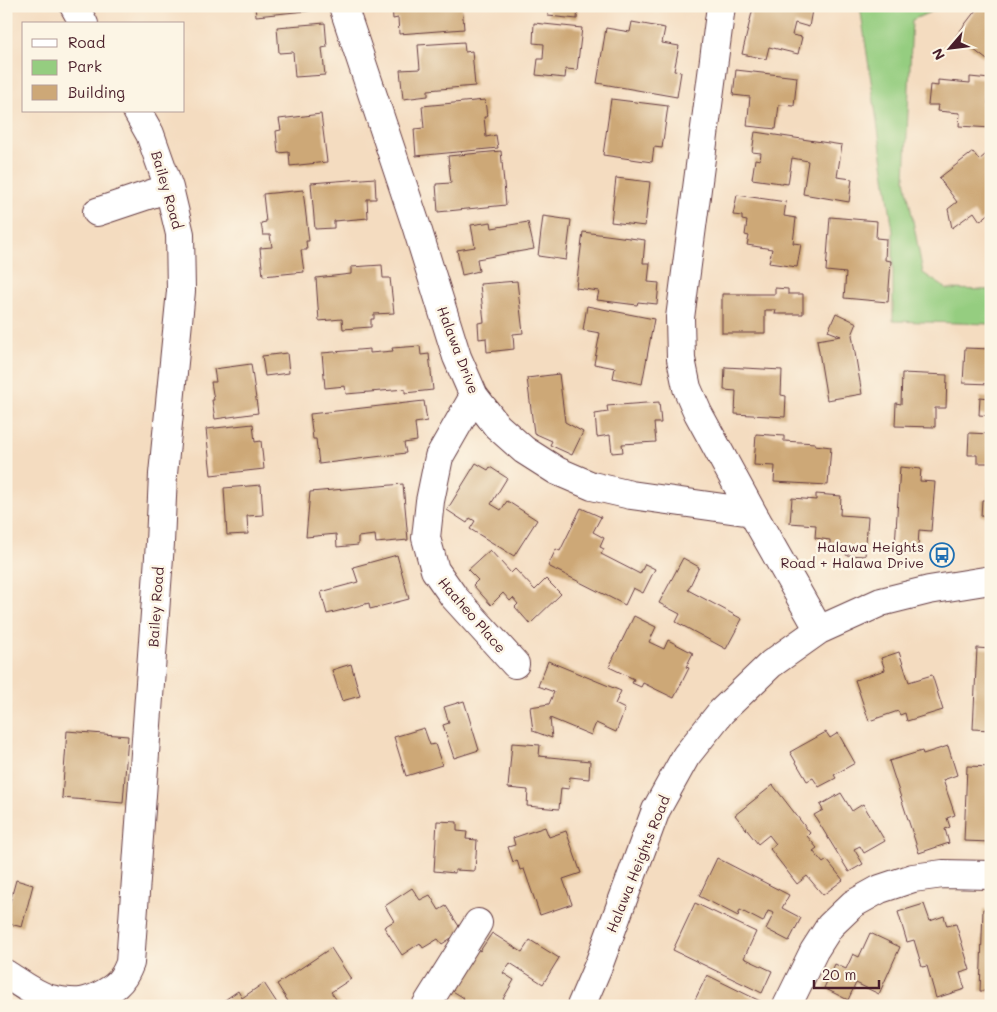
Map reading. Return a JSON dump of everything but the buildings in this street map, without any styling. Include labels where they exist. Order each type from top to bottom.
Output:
[{"type":"street","points":[[74,6],[83,22]]},
{"type":"street","name":"Halawa Drive","points":[[343,6],[458,357],[474,396],[497,426],[524,450],[557,471],[592,486],[631,495],[752,512]]},
{"type":"street","points":[[720,6],[680,318],[681,359],[687,388],[698,413],[819,630]]},
{"type":"street","name":"Bailey Road","points":[[6,974],[33,992],[49,999],[81,1002],[95,998],[110,989],[123,978],[130,963],[159,562],[162,474],[181,291],[180,234],[169,188],[150,134],[138,112]]},
{"type":"street","points":[[97,212],[169,188]]},
{"type":"street","name":"Haaheo Place","points":[[474,396],[439,457],[430,501],[426,538],[435,570],[454,597],[515,664]]},
{"type":"street","name":"Halawa Heights Road","points":[[581,1006],[599,964],[656,810],[686,756],[721,712],[771,664],[819,630],[880,602],[929,590],[991,580]]},
{"type":"street","points":[[787,1006],[814,951],[830,926],[853,904],[880,889],[913,878],[943,874],[991,875]]},
{"type":"street","points":[[426,1006],[478,923]]},
{"type":"green space","points":[[860,6],[944,6],[912,20],[905,179],[923,273],[947,289],[991,290],[991,324],[893,321],[893,231]]},
{"type":"place","name":"Halawa Heights Road + Halawa Drive","points":[[942,555]]}]
